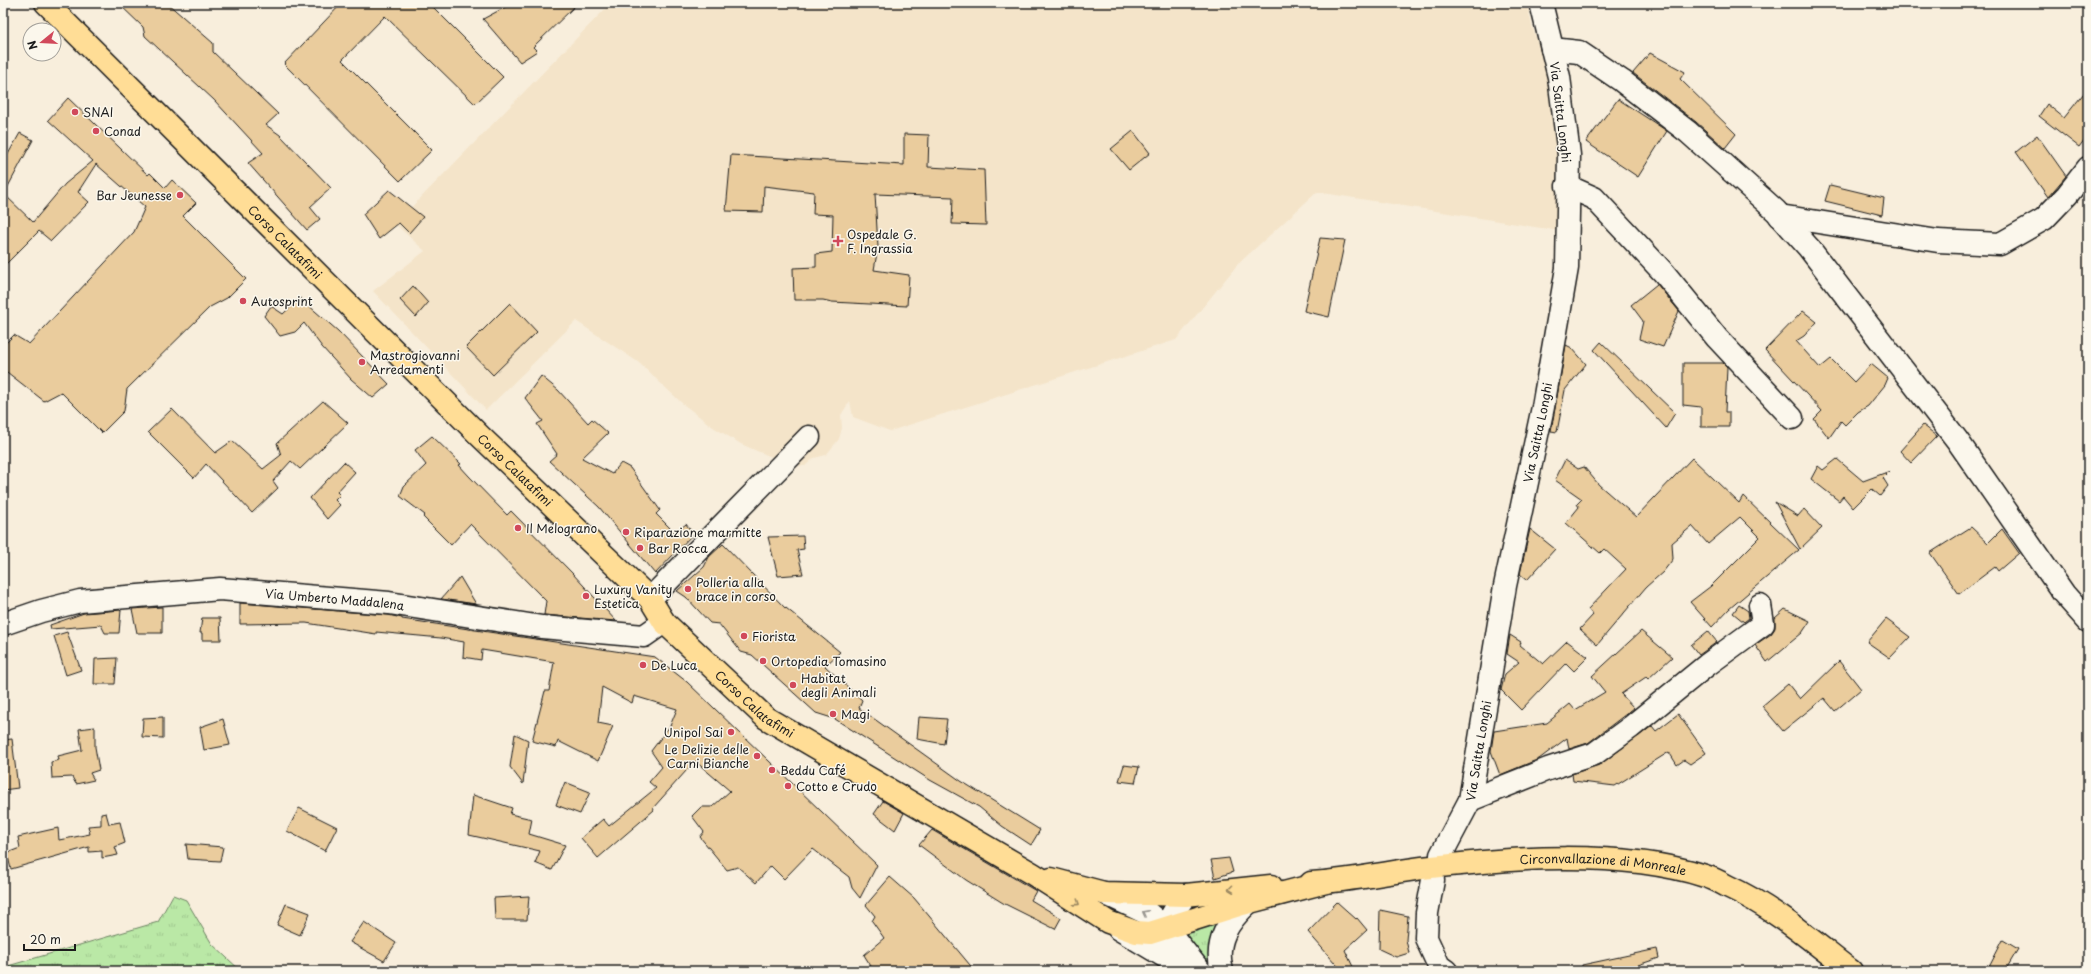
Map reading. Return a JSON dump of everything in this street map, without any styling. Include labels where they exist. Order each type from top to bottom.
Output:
[{"type":"main road","name":"Corso Calatafimi","points":[[46,3],[480,436],[650,599],[664,622],[766,718],[1033,874]]},
{"type":"main road","name":"Circonvallazione di Monreale","points":[[1326,882],[1423,868],[1525,860],[1603,858],[1662,866],[1706,876],[1746,894],[1779,915],[1851,971]]},
{"type":"main road","points":[[1033,874],[1104,893],[1186,895],[1252,887],[1326,882]]},
{"type":"main road","points":[[1033,874],[1108,922],[1136,932],[1150,933],[1249,902],[1326,882]]},
{"type":"street","name":"Via Saitta Longhi","points":[[1441,855],[1470,800],[1505,586],[1543,407],[1567,268],[1569,155],[1559,77],[1541,3]]},
{"type":"street","points":[[1552,49],[1579,52],[1622,81],[1688,132],[1780,216],[1809,248],[1958,440],[2064,594],[2088,621]]},
{"type":"street","points":[[1780,216],[1938,241],[2000,244],[2044,220],[2067,195],[2088,168]]},
{"type":"street","points":[[1568,186],[1594,198],[1664,273],[1717,338],[1792,418]]},
{"type":"street","points":[[650,599],[809,437]]},
{"type":"street","name":"Via Umberto Maddalena","points":[[3,624],[41,611],[80,601],[220,589],[389,604],[542,627],[644,636],[664,622]]},
{"type":"street","points":[[1470,800],[1548,769],[1594,754],[1631,727],[1707,665],[1763,624],[1760,605]]},
{"type":"street","points":[[1433,880],[1427,913],[1426,938],[1439,966],[1446,971]]},
{"type":"street","points":[[1104,893],[1149,914],[1166,928],[1200,971]]},
{"type":"street","points":[[1180,965],[1165,947],[1166,928],[1173,912],[1186,895]]},
{"type":"street","points":[[1222,971],[1220,950],[1224,930],[1237,913],[1249,902]]},
{"type":"street","points":[[1108,922],[1180,965]]},
{"type":"shaded area","name":"Ospedale G. F. Ingrassia","points":[[611,3],[1527,3],[1532,26],[1547,69],[1556,110],[1560,231],[1317,192],[1238,264],[1176,340],[890,431],[853,417],[850,401],[841,415],[842,428],[839,439],[826,455],[814,458],[805,466],[792,465],[757,451],[741,444],[713,427],[683,404],[638,362],[576,321],[486,410],[373,291],[425,251],[395,224]]},
{"type":"green space","points":[[173,895],[186,900],[212,944],[241,971],[3,971],[3,946],[8,966],[158,922]]},
{"type":"green space","points":[[1225,917],[1213,960],[1207,963],[1183,936],[1187,929]]},
{"type":"building","points":[[118,3],[167,3],[213,43],[213,52],[278,114],[266,125],[280,135],[331,188],[310,207],[320,219],[307,230],[248,163],[263,153],[214,100],[145,36],[143,27]]},
{"type":"building","points":[[342,3],[429,3],[503,77],[475,104],[385,16],[342,60],[432,150],[400,181],[284,64]]},
{"type":"building","points":[[513,3],[578,3],[533,47],[537,51],[520,62],[483,19]]},
{"type":"building","points":[[1650,53],[1685,72],[1680,79],[1736,134],[1725,148],[1696,122],[1633,73]]},
{"type":"building","points":[[2088,88],[2088,135],[2079,147],[2039,116],[2047,104],[2064,118]]},
{"type":"building","points":[[68,98],[148,175],[150,173],[165,188],[172,180],[196,203],[183,216],[246,279],[227,298],[210,307],[127,389],[124,411],[102,433],[61,392],[44,401],[3,369],[3,346],[14,335],[29,344],[134,232],[145,207],[96,164],[78,192],[89,202],[51,241],[39,231],[3,267],[3,163],[20,133],[33,140],[4,194],[33,222],[65,184],[93,161],[48,120]]},
{"type":"building","points":[[1618,99],[1667,131],[1638,177],[1586,142]]},
{"type":"building","points":[[1133,131],[1150,153],[1129,170],[1111,149]]},
{"type":"building","points":[[904,134],[929,135],[928,167],[984,170],[986,225],[952,224],[953,197],[875,194],[878,247],[874,270],[909,275],[907,306],[832,302],[823,300],[794,300],[793,268],[816,267],[816,254],[832,252],[833,215],[813,214],[814,192],[764,186],[763,212],[726,211],[731,155],[904,165]]},
{"type":"building","points":[[2037,135],[2066,176],[2048,197],[2016,152]]},
{"type":"building","points":[[1830,185],[1884,198],[1882,215],[1825,201]]},
{"type":"building","points":[[389,190],[423,217],[409,233],[399,223],[379,239],[363,214]]},
{"type":"building","points":[[1320,238],[1345,240],[1329,317],[1304,311]]},
{"type":"building","points":[[1657,284],[1679,311],[1663,347],[1639,339],[1643,321],[1631,305]]},
{"type":"building","points":[[413,286],[428,303],[416,317],[400,300]]},
{"type":"building","points":[[300,298],[338,331],[389,384],[373,398],[351,379],[322,347],[304,323],[295,332],[280,336],[264,316],[271,306],[283,314]]},
{"type":"building","points":[[510,303],[537,332],[493,375],[466,347]]},
{"type":"building","points":[[1803,311],[1817,322],[1804,336],[1796,341],[1820,368],[1831,359],[1854,382],[1871,364],[1888,378],[1885,385],[1868,406],[1858,412],[1845,425],[1841,421],[1829,438],[1814,419],[1822,411],[1765,350]]},
{"type":"building","points":[[1601,342],[1675,413],[1666,428],[1594,350]]},
{"type":"building","points":[[1566,345],[1572,348],[1586,364],[1565,390],[1557,432],[1551,431]]},
{"type":"building","points":[[1683,363],[1723,363],[1727,367],[1725,412],[1729,412],[1729,427],[1701,427],[1701,407],[1683,405]]},
{"type":"building","points":[[541,376],[558,390],[588,423],[592,419],[608,433],[582,458],[612,474],[621,463],[630,468],[660,510],[656,514],[675,533],[686,524],[693,534],[655,574],[599,507],[549,461],[557,454],[537,424],[543,421],[525,398]]},
{"type":"building","points":[[323,401],[348,423],[300,469],[291,461],[273,481],[278,488],[252,513],[206,464],[194,478],[148,432],[172,409],[215,453],[232,441],[263,469],[281,455],[277,443]]},
{"type":"building","points":[[1923,425],[1937,436],[1911,463],[1900,451]]},
{"type":"building","points":[[432,436],[461,464],[459,465],[507,515],[511,511],[573,574],[616,621],[544,615],[546,601],[470,524],[451,545],[423,517],[425,515],[400,496],[404,486],[426,465],[415,450]]},
{"type":"building","points":[[1692,458],[1739,503],[1743,496],[1799,550],[1729,609],[1712,627],[1690,602],[1711,586],[1760,537],[1740,517],[1708,544],[1692,526],[1672,543],[1673,559],[1663,572],[1646,587],[1597,645],[1580,629],[1593,615],[1588,609],[1626,569],[1604,549],[1600,553],[1566,523],[1579,507],[1577,504],[1582,499],[1555,480],[1565,460],[1578,469],[1584,467],[1599,485],[1636,517]]},
{"type":"building","points":[[1837,459],[1863,481],[1890,471],[1883,478],[1888,486],[1880,496],[1872,489],[1853,508],[1843,496],[1839,501],[1811,479],[1818,466],[1823,470]]},
{"type":"building","points":[[344,462],[355,472],[337,492],[340,495],[335,500],[340,505],[327,519],[310,498]]},
{"type":"building","points":[[1775,502],[1798,516],[1804,509],[1822,528],[1800,549]]},
{"type":"building","points":[[1971,527],[1988,543],[2002,529],[2019,553],[1998,571],[1995,567],[1959,594],[1930,553]]},
{"type":"building","points":[[1530,529],[1555,549],[1527,580],[1520,574]]},
{"type":"building","points":[[803,536],[804,549],[797,550],[803,574],[778,576],[768,537]]},
{"type":"building","points":[[723,544],[786,609],[840,652],[825,666],[862,700],[859,708],[961,781],[1040,830],[1031,845],[1002,826],[979,807],[930,780],[835,719],[816,713],[752,655],[741,652],[719,624],[710,623],[686,597],[677,591],[704,567],[709,557]]},
{"type":"building","points":[[460,577],[476,604],[441,599]]},
{"type":"building","points":[[240,603],[388,615],[402,619],[655,657],[687,682],[877,865],[860,898],[852,888],[849,877],[813,849],[784,879],[771,866],[756,883],[738,867],[727,870],[700,837],[704,832],[692,816],[701,807],[712,807],[730,791],[695,761],[653,808],[654,810],[598,858],[581,838],[603,819],[609,826],[656,788],[649,782],[662,767],[651,751],[670,726],[677,709],[634,696],[632,703],[602,687],[598,723],[613,726],[598,761],[558,741],[556,747],[532,741],[545,691],[549,691],[554,662],[482,650],[481,660],[463,657],[464,642],[441,638],[376,632],[376,634],[306,623],[240,624]]},
{"type":"building","points":[[1739,605],[1748,611],[1749,618],[1744,622],[1733,613]]},
{"type":"building","points":[[162,607],[162,633],[137,633],[132,609]]},
{"type":"building","points":[[1785,609],[1810,621],[1802,633],[1767,662],[1755,645],[1771,634],[1775,628],[1775,618]]},
{"type":"building","points":[[121,610],[119,633],[105,633],[101,625],[51,629],[50,625],[84,613]]},
{"type":"building","points":[[202,618],[220,618],[221,640],[202,640],[202,633],[200,633]]},
{"type":"building","points":[[1886,619],[1910,637],[1890,658],[1867,642]]},
{"type":"building","points":[[1641,631],[1672,657],[1648,679],[1646,677],[1621,694],[1634,708],[1588,743],[1569,749],[1567,738],[1539,759],[1500,775],[1491,751],[1494,731],[1547,723],[1570,704],[1575,710],[1605,692],[1592,676]]},
{"type":"building","points":[[1708,631],[1717,642],[1699,655],[1691,645]]},
{"type":"building","points":[[67,632],[81,670],[66,675],[54,636]]},
{"type":"building","points":[[1510,635],[1521,642],[1520,645],[1543,664],[1567,641],[1588,657],[1574,671],[1566,663],[1521,710],[1501,690],[1505,674],[1519,662],[1507,654]]},
{"type":"building","points":[[117,658],[115,684],[94,684],[95,659]]},
{"type":"building","points":[[1839,661],[1861,689],[1835,711],[1824,698],[1783,731],[1762,706],[1788,684],[1800,699]]},
{"type":"building","points":[[1678,714],[1706,753],[1690,764],[1684,760],[1677,765],[1669,752],[1615,786],[1573,781],[1572,774],[1601,764],[1652,726],[1656,731]]},
{"type":"building","points":[[163,717],[163,738],[142,737],[143,718]]},
{"type":"building","points":[[919,717],[947,719],[944,744],[917,739]]},
{"type":"building","points":[[223,719],[230,745],[204,750],[200,727]]},
{"type":"building","points":[[95,727],[95,747],[99,770],[90,773],[94,780],[76,784],[72,777],[52,778],[51,762],[59,760],[58,756],[82,750],[79,729]]},
{"type":"building","points":[[515,734],[528,740],[523,784],[510,767]]},
{"type":"building","points":[[12,739],[18,788],[3,790],[3,740]]},
{"type":"building","points":[[1124,765],[1139,767],[1135,783],[1119,781]]},
{"type":"building","points":[[565,782],[590,792],[580,814],[556,805]]},
{"type":"building","points":[[473,795],[512,808],[510,814],[532,819],[529,834],[565,845],[552,870],[535,863],[540,851],[469,835]]},
{"type":"building","points":[[883,801],[904,813],[895,830],[874,814]]},
{"type":"building","points":[[299,808],[337,827],[325,851],[287,831]]},
{"type":"building","points":[[106,813],[109,824],[120,822],[125,843],[115,847],[118,855],[102,858],[102,851],[89,852],[89,847],[11,869],[7,853],[20,848],[18,837],[58,828],[59,840],[90,834],[88,826],[101,825],[101,814]]},
{"type":"building","points":[[932,830],[1036,891],[1031,900],[1061,918],[1055,929],[1003,903],[966,880],[919,845]]},
{"type":"building","points":[[186,844],[223,847],[220,861],[188,859]]},
{"type":"building","points":[[1229,858],[1233,872],[1215,878],[1211,860]]},
{"type":"building","points":[[890,877],[914,898],[975,971],[874,971],[864,955],[884,938],[872,921],[875,916],[866,905]]},
{"type":"building","points":[[529,896],[527,920],[495,920],[494,898]]},
{"type":"building","points":[[1337,902],[1356,919],[1357,918],[1367,930],[1345,950],[1355,971],[1342,971],[1308,932]]},
{"type":"building","points":[[286,904],[310,913],[300,935],[277,925]]},
{"type":"building","points":[[1380,910],[1408,916],[1406,940],[1409,953],[1396,957],[1379,949]]},
{"type":"building","points":[[364,922],[396,943],[384,961],[350,942]]},
{"type":"building","points":[[2003,940],[2018,949],[2005,971],[1987,971]]},
{"type":"building","points":[[1657,949],[1659,958],[1638,965],[1639,969],[1628,968],[1620,971],[1582,971],[1582,965]]},
{"type":"place","name":"SNAI","points":[[75,112]]},
{"type":"place","name":"Conad","points":[[96,131]]},
{"type":"place","name":"Bar Jeunesse","points":[[180,195]]},
{"type":"place","name":"Ospedale G. F. Ingrassia","points":[[838,241]]},
{"type":"place","name":"Autosprint","points":[[243,301]]},
{"type":"place","name":"Mastrogiovanni Arredamenti","points":[[362,362]]},
{"type":"place","name":"Il Melograno","points":[[518,528]]},
{"type":"place","name":"Riparazione marmitte","points":[[626,532]]},
{"type":"place","name":"Bar Rocca","points":[[640,548]]},
{"type":"place","name":"Polleria alla brace in corso","points":[[688,589]]},
{"type":"place","name":"Luxury Vanity Estetica","points":[[586,596]]},
{"type":"place","name":"Fiorista","points":[[744,636]]},
{"type":"place","name":"Ortopedia Tomasino","points":[[763,661]]},
{"type":"place","name":"De Luca","points":[[643,665]]},
{"type":"place","name":"Habitat degli Animali","points":[[793,685]]},
{"type":"place","name":"Magi","points":[[833,714]]},
{"type":"place","name":"Unipol Sai","points":[[731,732]]},
{"type":"place","name":"Le Delizie delle Carni Bianche","points":[[757,756]]},
{"type":"place","name":"Beddu Café","points":[[772,770]]},
{"type":"place","name":"Cotto e Crudo","points":[[788,786]]}]
